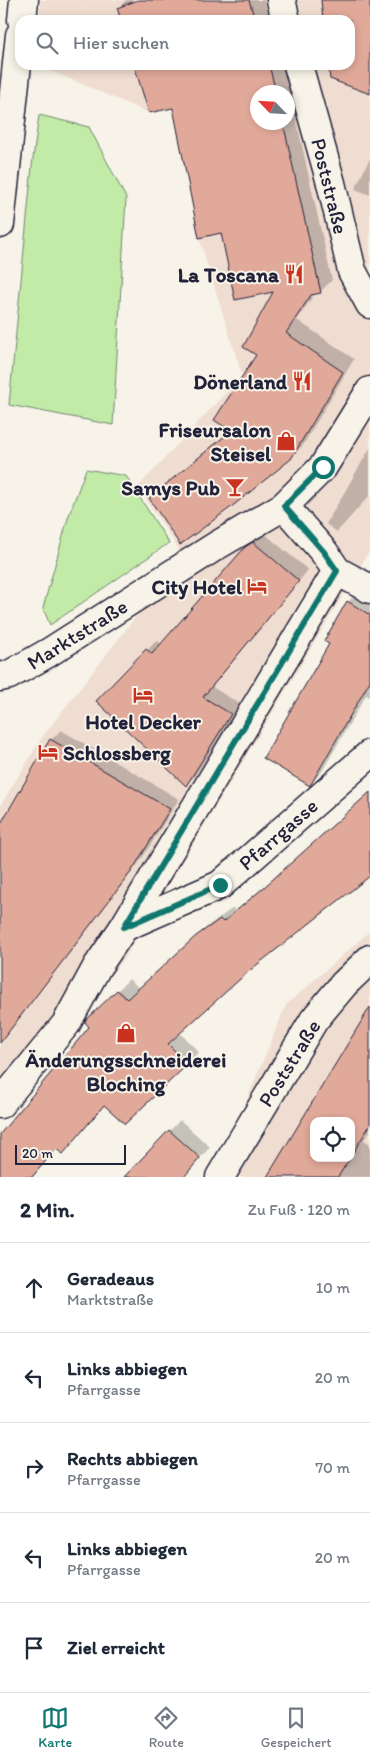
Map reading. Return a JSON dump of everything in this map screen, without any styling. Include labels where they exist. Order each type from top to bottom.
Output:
[{"type":"street","points":[[22,15],[24,0]]},
{"type":"street","points":[[280,0],[284,15]]},
{"type":"street","points":[[0,224],[16,70]]},
{"type":"street","name":"Poststraße","points":[[299,70],[331,183],[352,271],[369,302]]},
{"type":"street","name":"Marktstraße","points":[[0,677],[9,675],[59,647],[216,546],[284,506],[323,467],[370,391]]},
{"type":"street","points":[[284,506],[324,552],[337,571],[370,590]]},
{"type":"street","points":[[0,1104],[66,1024],[97,968],[124,927],[337,571]]},
{"type":"street","name":"Pfarrgasse","points":[[124,927],[220,885],[370,754]]},
{"type":"street","name":"Poststraße","points":[[220,1177],[314,1020],[344,984],[370,959]]},
{"type":"shaded area","points":[[41,0],[370,0],[370,550],[124,959],[0,1111],[0,806],[43,736],[183,556],[138,487],[242,375],[199,238],[173,108],[149,113],[49,70],[355,70],[355,15],[40,15]]},
{"type":"shaded area","points":[[370,931],[370,1177],[209,1177],[221,1162],[286,1005]]},
{"type":"green space","points":[[39,115],[89,127],[126,198],[113,425],[9,405],[32,166]]},
{"type":"green space","points":[[86,469],[126,476],[169,543],[50,625],[43,608],[68,518]]},
{"type":"building","points":[[138,0],[249,0],[254,15],[119,15],[117,8]]},
{"type":"building","points":[[321,0],[370,0],[370,94],[330,79],[329,70],[355,70],[355,15],[322,15]]},
{"type":"building","points":[[136,70],[270,70],[274,85],[250,85],[250,130],[285,130],[321,293],[311,295],[286,333],[343,372],[291,459],[180,545],[149,498],[231,431],[214,420],[256,355],[243,347],[273,292],[235,300],[221,233],[199,238],[173,108],[149,113]]},
{"type":"building","points":[[253,542],[299,581],[203,697],[231,714],[186,786],[96,701],[146,649],[152,654],[245,547]]},
{"type":"building","points":[[347,601],[370,615],[370,681],[310,786],[263,758],[329,644],[324,641]]},
{"type":"building","points":[[50,739],[170,809],[131,872],[0,1043],[0,825]]},
{"type":"building","points":[[370,792],[370,876],[249,971],[168,1044],[188,1064],[125,1124],[104,1105],[63,1154],[56,1149],[32,1177],[0,1177],[0,1134],[89,1027],[85,1022],[86,1020],[117,990],[127,999],[196,936],[220,919],[223,922]]},
{"type":"building","points":[[370,1007],[370,1125],[355,1149],[355,1117],[310,1117],[310,1162],[347,1162],[338,1177],[267,1177]]},
{"type":"building","points":[[169,1130],[200,1158],[184,1177],[124,1177]]},
{"type":"place","name":"La Toscana","points":[[294,274]]},
{"type":"place","name":"Dönerland","points":[[302,381]]},
{"type":"place","name":"Friseursalon Steisel","points":[[286,441]]},
{"type":"place","name":"Samys Pub","points":[[235,487]]},
{"type":"place","name":"City Hotel","points":[[257,586]]},
{"type":"place","name":"Hotel Decker","points":[[143,695]]},
{"type":"place","name":"Schlossberg","points":[[48,752]]},
{"type":"place","name":"Änderungsschneiderei Bloching","points":[[126,1033]]},
{"type":"route","points":[[220,885],[124,927],[337,571],[324,552],[284,506],[323,467]]}]
